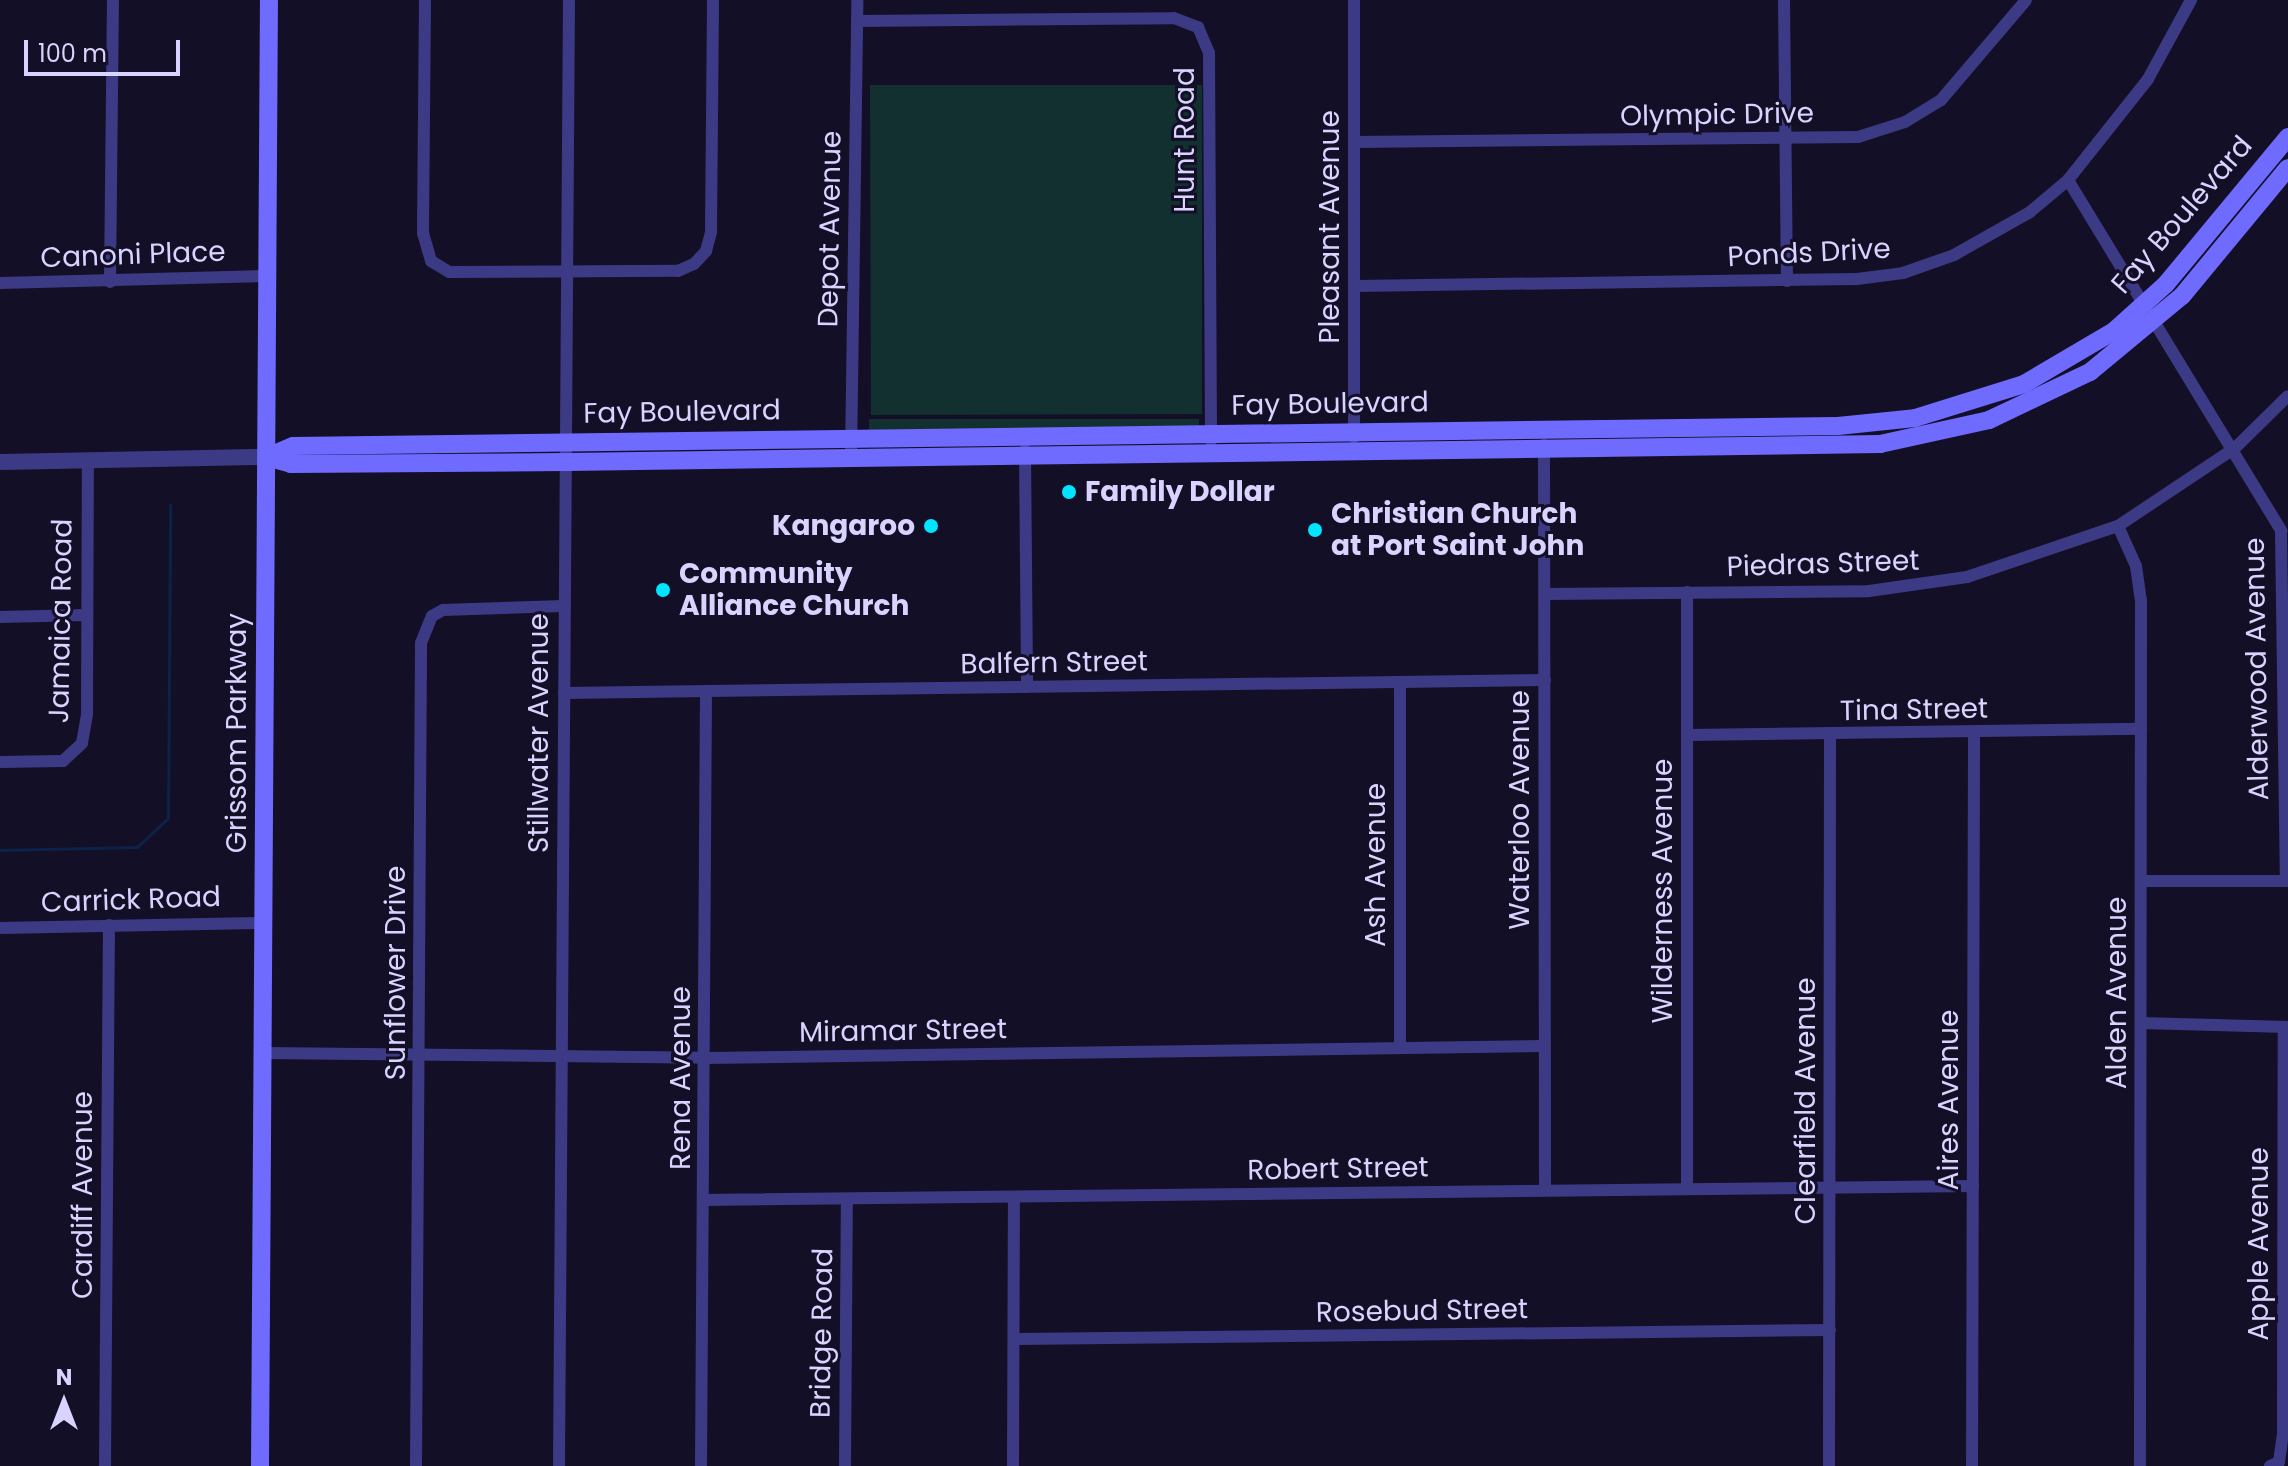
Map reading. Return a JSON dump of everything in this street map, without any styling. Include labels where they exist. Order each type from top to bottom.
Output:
[{"type":"main road","name":"Grissom Parkway","points":[[260,1466],[269,0]]},
{"type":"main road","name":"Fay Boulevard","points":[[267,457],[293,446],[1876,423],[1989,399],[2060,366],[2144,306],[2288,137]]},
{"type":"main road","name":"Fay Boulevard","points":[[267,457],[291,464],[566,462],[1880,444],[1989,420],[2090,372],[2156,322],[2214,261],[2288,168]]},
{"type":"street","points":[[110,282],[113,0]]},
{"type":"street","points":[[425,0],[425,249],[449,272],[678,271],[694,264],[706,251],[713,0]]},
{"type":"street","name":"Stillwater Avenue","points":[[559,1466],[569,0]]},
{"type":"street","name":"Depot Avenue","points":[[851,458],[857,0]]},
{"type":"street","name":"Pleasant Avenue","points":[[1354,0],[1354,453]]},
{"type":"street","points":[[1784,0],[1787,281]]},
{"type":"street","name":"Olympic Drive","points":[[1354,142],[1858,137],[1905,122],[1941,100],[2026,0]]},
{"type":"street","name":"Ponds Drive","points":[[1355,286],[1787,281],[1903,273],[1954,255],[2030,212],[2068,180],[2148,79],[2191,0]]},
{"type":"street","name":"Hunt Road","points":[[857,21],[1174,18],[1198,27],[1209,53],[1210,454]]},
{"type":"street","name":"Alderwood Avenue","points":[[2068,180],[2235,448],[2281,531],[2287,881]]},
{"type":"street","name":"Canoni Place","points":[[0,283],[268,276]]},
{"type":"street","name":"Piedras Street","points":[[1545,594],[1923,586],[2018,563],[2118,526],[2235,448],[2288,396]]},
{"type":"street","points":[[1791,426],[1792,447]]},
{"type":"street","name":"Waterloo Avenue","points":[[1544,429],[1545,1190]]},
{"type":"street","points":[[1025,436],[1027,687]]},
{"type":"street","name":"Fay Boulevard","points":[[0,462],[267,457]]},
{"type":"street","name":"Jamaica Road","points":[[0,762],[63,761],[82,743],[87,714],[88,460]]},
{"type":"street","name":"Alden Avenue","points":[[2118,526],[2136,566],[2141,600],[2140,1466]]},
{"type":"street","name":"Wilderness Avenue","points":[[1687,592],[1687,1189]]},
{"type":"street","name":"Sunflower Drive","points":[[416,1466],[423,629],[432,616],[455,608],[564,606]]},
{"type":"street","points":[[0,617],[87,615]]},
{"type":"street","name":"Balfern Street","points":[[564,693],[1545,680]]},
{"type":"street","name":"Ash Avenue","points":[[1400,682],[1400,1048]]},
{"type":"street","name":"Rena Avenue","points":[[701,1466],[706,691]]},
{"type":"street","name":"Tina Street","points":[[1687,735],[1974,734],[2141,729]]},
{"type":"street","name":"Aires Avenue","points":[[1972,1466],[1974,734]]},
{"type":"street","name":"Clearfield Avenue","points":[[1829,1466],[1830,735]]},
{"type":"street","points":[[2142,881],[2287,881]]},
{"type":"street","name":"Carrick Road","points":[[0,928],[264,923]]},
{"type":"street","name":"Cardiff Avenue","points":[[105,1466],[109,925]]},
{"type":"street","points":[[2141,1023],[2286,1027]]},
{"type":"street","name":"Apple Avenue","points":[[2274,1464],[2286,1027]]},
{"type":"street","name":"Miramar Street","points":[[263,1053],[705,1058],[1543,1046]]},
{"type":"street","name":"Robert Street","points":[[704,1200],[1973,1186]]},
{"type":"street","points":[[1013,1466],[1014,1197]]},
{"type":"street","name":"Bridge Road","points":[[845,1466],[847,1200]]},
{"type":"street","name":"Rosebud Street","points":[[1014,1339],[1830,1330]]},
{"type":"green space","points":[[870,85],[1202,85],[1202,414],[871,415]]},
{"type":"green space","points":[[869,419],[1199,419],[1199,427],[869,430]]},
{"type":"waterway","points":[[0,850],[137,847],[168,818],[170,505]]},
{"type":"place","name":"Family Dollar","points":[[1069,492]]},
{"type":"place","name":"Kangaroo","points":[[931,526]]},
{"type":"place","name":"Christian Church at Port Saint John","points":[[1315,530]]},
{"type":"place","name":"Community Alliance Church","points":[[663,590]]}]
